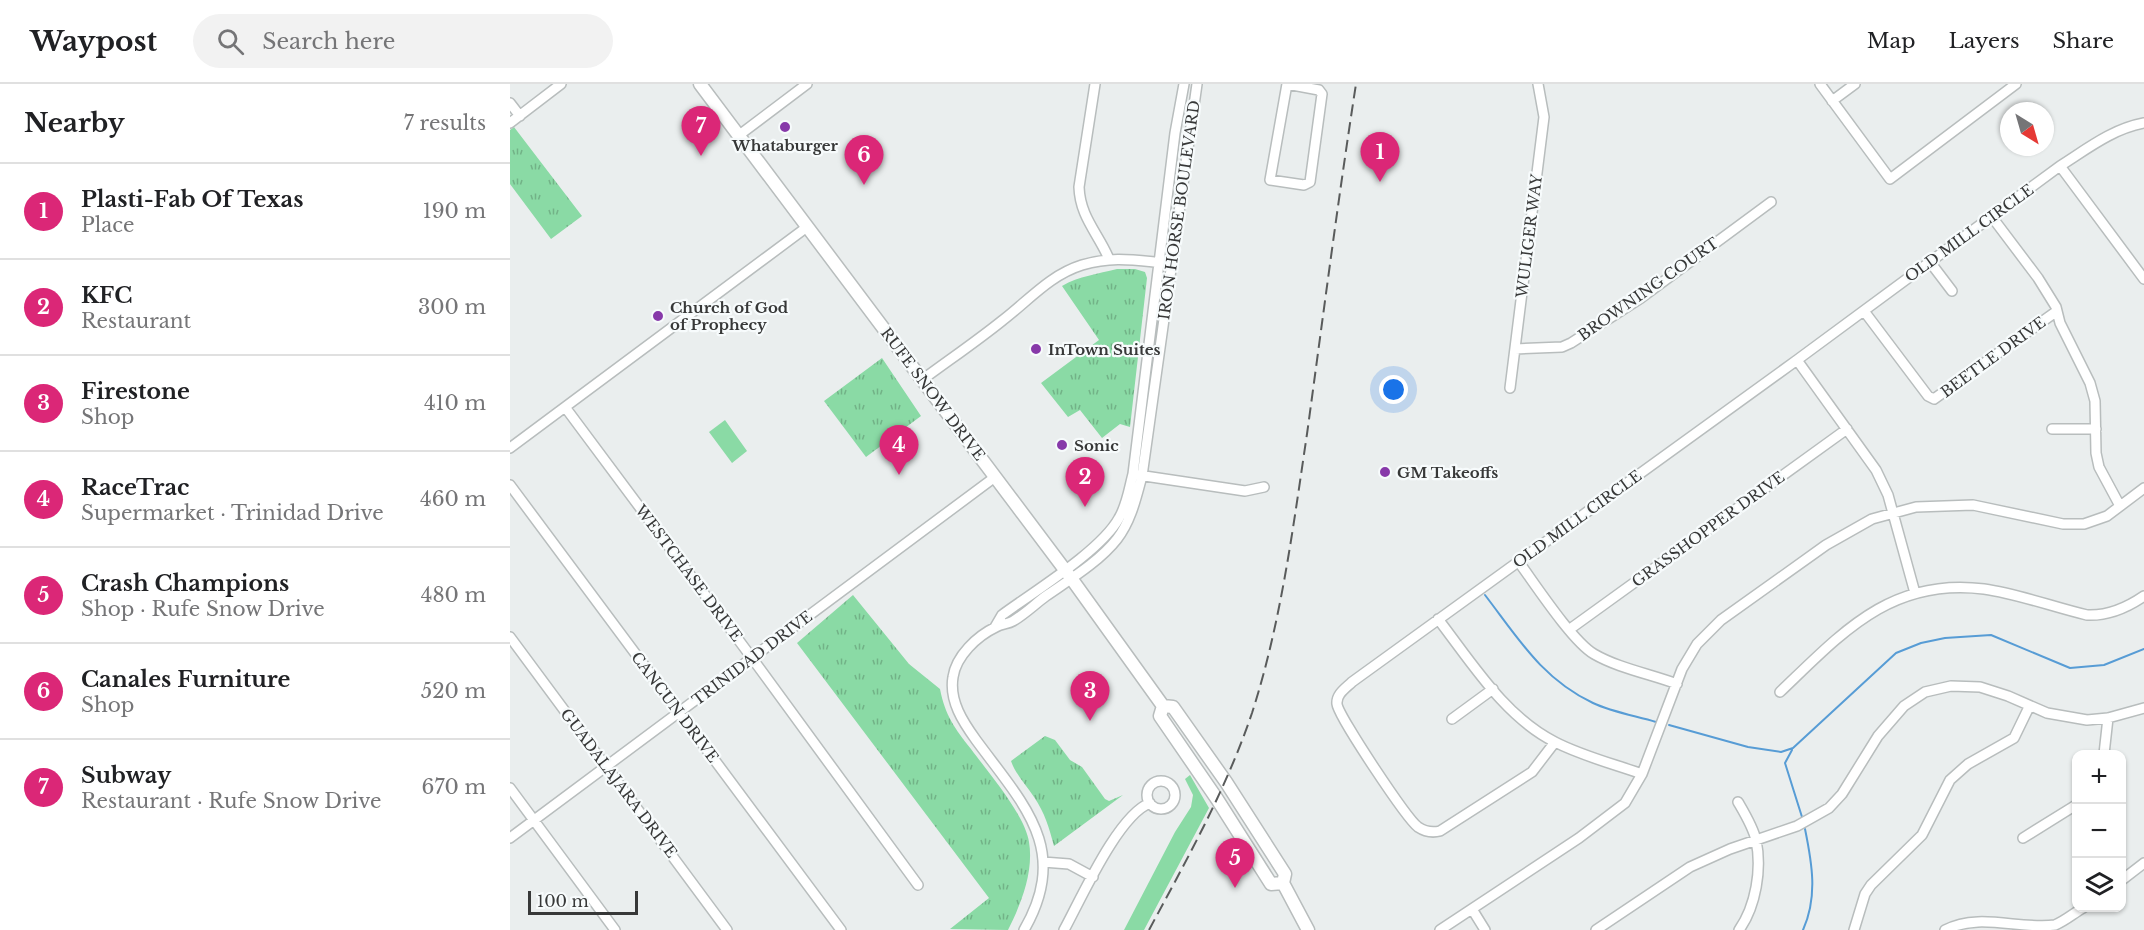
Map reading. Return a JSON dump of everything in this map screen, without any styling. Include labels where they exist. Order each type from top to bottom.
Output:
[{"type":"main road","name":"RUFE SNOW DRIVE","points":[[700,84],[1068,574],[1163,706],[1173,706],[1214,764],[1285,874],[1283,883],[1308,930]]},
{"type":"street","points":[[510,123],[561,84]]},
{"type":"street","points":[[738,136],[807,84]]},
{"type":"street","points":[[1095,84],[1079,187],[1079,201],[1083,214],[1102,243],[1109,259]]},
{"type":"street","name":"IRON HORSE BOULEVARD","points":[[1137,475],[1159,262],[1175,133],[1184,84]]},
{"type":"street","name":"IRON HORSE BOULEVARD","points":[[1024,930],[1036,909],[1043,885],[1042,843],[1019,799],[959,717],[952,678],[960,658],[975,642],[996,627],[1002,615],[1068,574],[1110,532],[1120,518],[1137,475],[1172,263],[1197,84]]},
{"type":"street","points":[[1287,84],[1319,90],[1322,94],[1310,182],[1304,185],[1270,180],[1287,84]]},
{"type":"street","name":"WULIGER WAY","points":[[1510,388],[1544,117],[1538,84]]},
{"type":"street","points":[[1820,84],[1890,179],[2016,84]]},
{"type":"street","points":[[1832,101],[1855,84]]},
{"type":"street","points":[[510,103],[520,116]]},
{"type":"street","name":"OLD MILL CIRCLE","points":[[1555,742],[1532,772],[1440,831],[1426,831],[1416,826],[1356,739],[1337,704],[1338,696],[1352,682],[1797,360],[2060,166],[2102,139],[2130,126],[2144,123]]},
{"type":"street","points":[[2060,166],[2144,279]]},
{"type":"street","name":"BROWNING COURT","points":[[1515,349],[1562,347],[1571,343],[1641,298],[1771,202]]},
{"type":"street","points":[[1992,217],[2053,300],[2067,341],[2090,383],[2094,401],[2099,467],[2120,506]]},
{"type":"street","points":[[510,448],[807,227]]},
{"type":"street","points":[[922,380],[1002,321],[1052,279],[1080,266],[1109,259],[1127,258],[1172,263]]},
{"type":"street","points":[[1930,262],[1952,291]]},
{"type":"street","name":"BEETLE DRIVE","points":[[1864,311],[1928,396],[1934,399],[2057,311]]},
{"type":"street","points":[[1797,360],[1876,470],[1888,495],[1915,593]]},
{"type":"street","name":"WESTCHASE DRIVE","points":[[565,407],[918,885]]},
{"type":"street","name":"GRASSHOPPER DRIVE","points":[[1570,629],[1847,429]]},
{"type":"street","points":[[2052,429],[2096,429]]},
{"type":"street","points":[[1137,475],[1245,491],[1264,487]]},
{"type":"street","name":"TRINIDAD DRIVE","points":[[510,838],[995,477]]},
{"type":"street","name":"CANCUN DRIVE","points":[[510,485],[841,930]]},
{"type":"street","points":[[1440,930],[1625,803],[1642,774],[1682,669],[1697,644],[1721,620],[1826,546],[1872,519],[1916,507],[1973,505],[2074,525],[2107,516],[2144,488]]},
{"type":"street","points":[[1518,561],[1570,629],[1595,654],[1677,684]]},
{"type":"street","points":[[1780,692],[1860,620],[1879,607],[1915,593],[1941,589],[1982,589],[2087,615],[2118,609],[2144,596]]},
{"type":"street","points":[[1438,619],[1492,689],[1530,727],[1555,742],[1642,774]]},
{"type":"street","name":"GUADALAJARA DRIVE","points":[[510,637],[727,930]]},
{"type":"street","points":[[1596,930],[1690,867],[1730,849],[1797,826],[1829,808],[1842,794],[1878,736],[1904,706],[1925,692],[1951,686],[1980,687],[2008,696],[2046,713],[2087,720],[2108,718],[2144,708]]},
{"type":"street","points":[[1452,719],[1492,689]]},
{"type":"street","points":[[1854,930],[1865,894],[1878,876],[1922,835],[1950,780],[1968,764],[2014,738],[2029,707]]},
{"type":"street","points":[[2104,750],[2108,718]]},
{"type":"street","points":[[510,788],[615,930]]},
{"type":"street","points":[[1738,802],[1747,816],[1756,840],[1758,862],[1754,897],[1747,918],[1739,930]]},
{"type":"street","points":[[1064,930],[1120,830],[1139,809],[1149,803]]},
{"type":"street","points":[[2023,838],[2072,807]]},
{"type":"street","points":[[1043,862],[1069,864],[1093,876]]},
{"type":"street","points":[[2126,876],[2144,863]]},
{"type":"street","points":[[1472,909],[1485,930]]},
{"type":"street","points":[[1945,930],[1957,924],[1972,922],[2040,928],[2055,925],[2076,912]]},
{"type":"green space","points":[[514,127],[582,216],[551,239],[510,184],[510,130]]},
{"type":"green space","points":[[1117,269],[1135,269],[1145,272],[1147,278],[1130,427],[1120,424],[1102,438],[1080,410],[1068,417],[1041,383],[1099,340],[1062,286]]},
{"type":"green space","points":[[882,358],[921,416],[866,457],[824,401]]},
{"type":"green space","points":[[725,420],[747,451],[732,463],[709,432]]},
{"type":"green space","points":[[853,595],[909,664],[940,689],[955,728],[1021,819],[1029,842],[1030,865],[1022,899],[1008,930],[950,929],[989,898],[797,643]]},
{"type":"green space","points":[[1045,736],[1055,740],[1070,760],[1082,767],[1105,799],[1109,801],[1123,795],[1054,846],[1041,809],[1011,761]]},
{"type":"green space","points":[[1190,775],[1209,808],[1144,930],[1124,930],[1175,832],[1191,807],[1193,795],[1185,779]]},
{"type":"waterway","points":[[1485,595],[1520,642],[1559,682],[1600,706],[1656,722]]},
{"type":"waterway","points":[[1669,725],[1748,747],[1781,752],[1793,748],[1896,653],[1921,643],[1945,638],[1991,635],[2070,668],[2104,665],[2144,649]]},
{"type":"waterway","points":[[1792,750],[1785,763],[1802,817]]},
{"type":"waterway","points":[[1803,930],[1808,918],[1812,893],[1810,854],[1805,829]]},
{"type":"railway","points":[[1149,930],[1205,824],[1242,742],[1271,645],[1297,505],[1356,84]]},
{"type":"place","name":"Whataburger","points":[[785,127]]},
{"type":"place","name":"Subway","points":[[701,156]]},
{"type":"place","name":"Plasti-Fab Of Texas","points":[[1380,182]]},
{"type":"place","name":"Canales Furniture","points":[[864,185]]},
{"type":"place","name":"Church of God of Prophecy","points":[[658,316]]},
{"type":"place","name":"InTown Suites","points":[[1036,349]]},
{"type":"place","name":"Sonic","points":[[1062,445]]},
{"type":"place","name":"GM Takeoffs","points":[[1385,472]]},
{"type":"place","name":"RaceTrac","points":[[899,475]]},
{"type":"place","name":"KFC","points":[[1085,507]]},
{"type":"place","name":"Firestone","points":[[1090,721]]},
{"type":"place","name":"Crash Champions","points":[[1235,888]]}]
